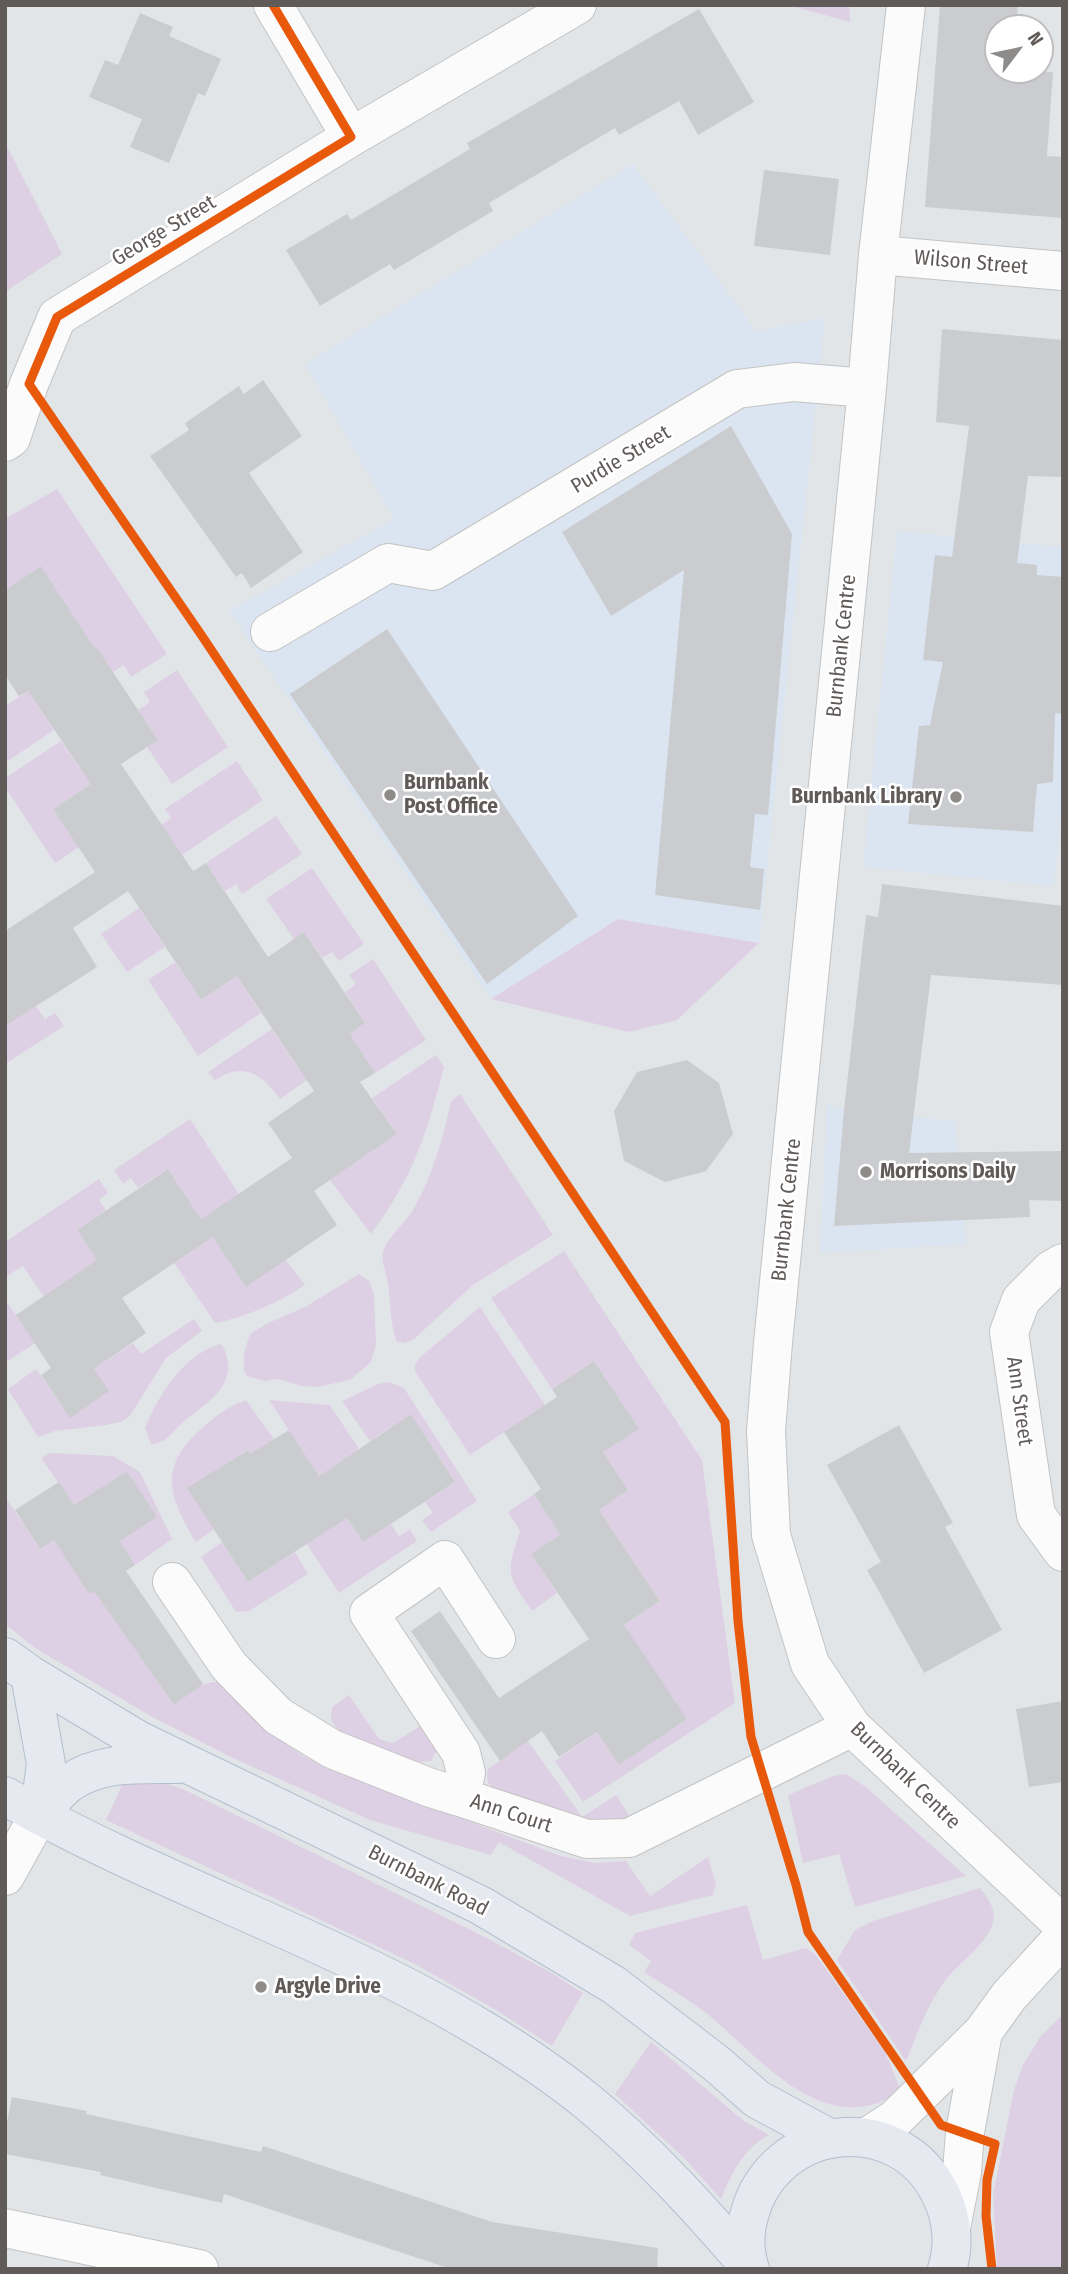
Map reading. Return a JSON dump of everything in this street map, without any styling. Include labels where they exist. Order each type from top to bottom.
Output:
[{"type":"main road","name":"Burnbank Road","points":[[18,1666],[138,1740],[492,1912],[614,1986],[717,2064],[757,2099],[848,2138],[887,2144],[908,2155],[925,2171],[947,2207],[949,2257]]},
{"type":"main road","points":[[18,1666],[46,1764],[39,1815]]},
{"type":"main road","points":[[39,1815],[69,1783],[100,1768],[131,1763],[188,1765]]},
{"type":"main road","points":[[5,1796],[39,1815],[379,1974],[480,2028],[570,2089],[610,2121],[689,2198],[749,2267]]},
{"type":"main road","points":[[749,2267],[745,2244],[747,2223],[761,2184],[790,2154],[809,2144],[848,2138]]},
{"type":"street","points":[[273,5],[351,136]]},
{"type":"street","name":"George Street","points":[[5,442],[11,438],[29,384],[57,317],[351,136],[577,5]]},
{"type":"street","points":[[867,388],[878,255],[906,5]]},
{"type":"street","name":"Wilson Street","points":[[878,255],[1063,271]]},
{"type":"street","name":"Purdie Street","points":[[270,632],[388,563],[433,571],[737,390],[794,382],[867,388]]},
{"type":"street","name":"Burnbank Centre","points":[[867,388],[766,1431],[771,1535],[810,1664],[852,1727],[1063,1925]]},
{"type":"street","name":"Ann Street","points":[[1063,1263],[1051,1270],[1021,1300],[1009,1332],[1036,1516],[1063,1552]]},
{"type":"street","name":"Ann Court","points":[[496,1639],[445,1560],[369,1612],[461,1753],[466,1773],[460,1797],[587,1839],[629,1838],[852,1727]]},
{"type":"street","points":[[172,1582],[229,1666],[278,1716],[332,1749],[460,1797]]},
{"type":"street","points":[[5,1876],[39,1815]]},
{"type":"street","points":[[848,2138],[895,2119],[983,2032],[1009,1996],[1063,1937]]},
{"type":"street","points":[[949,2257],[962,2172],[965,2132],[983,2032]]},
{"type":"street","points":[[5,2228],[181,2266]]},
{"type":"shaded area","points":[[788,5],[849,5],[850,22]]},
{"type":"shaded area","points":[[5,142],[62,254],[5,292]]},
{"type":"shaded area","points":[[633,164],[756,331],[825,318],[759,943],[618,919],[491,999],[229,611],[394,519],[305,364]]},
{"type":"shaded area","points":[[57,489],[167,654],[131,677],[124,665],[113,672],[65,668],[73,616],[41,566],[5,590],[5,519]]},
{"type":"shaded area","points":[[897,531],[1063,547],[1063,796],[1054,886],[863,867]]},
{"type":"shaded area","points":[[177,670],[228,747],[172,784],[147,747],[157,739],[138,710],[150,702],[144,692]]},
{"type":"shaded area","points":[[28,691],[54,730],[5,763],[5,706]]},
{"type":"shaded area","points":[[61,741],[91,784],[53,809],[79,847],[55,863],[5,787],[5,778]]},
{"type":"shaded area","points":[[237,761],[263,800],[182,855],[161,825],[171,818],[165,809]]},
{"type":"shaded area","points":[[276,816],[302,854],[242,894],[236,884],[225,891],[206,863]]},
{"type":"shaded area","points":[[312,868],[364,944],[339,961],[332,952],[322,958],[304,932],[294,939],[266,899]]},
{"type":"shaded area","points":[[139,908],[165,947],[127,972],[101,934]]},
{"type":"shaded area","points":[[618,919],[759,943],[677,1020],[629,1032],[491,999]]},
{"type":"shaded area","points":[[373,959],[426,1040],[375,1073],[350,1034],[365,1023],[345,992],[356,984],[349,975]]},
{"type":"shaded area","points":[[175,962],[201,1000],[237,976],[261,1013],[198,1056],[148,980]]},
{"type":"shaded area","points":[[36,1006],[45,1019],[55,1013],[64,1026],[5,1064],[5,1024]]},
{"type":"shaded area","points":[[272,1029],[298,1068],[314,1075],[280,1099],[266,1083],[251,1073],[234,1071],[215,1080],[208,1072]]},
{"type":"shaded area","points":[[436,1055],[444,1067],[425,1134],[398,1194],[371,1234],[330,1180],[397,1134],[372,1098]]},
{"type":"shaded area","points":[[460,1094],[553,1235],[473,1285],[414,1339],[404,1343],[397,1342],[383,1252],[388,1241],[411,1214],[427,1183],[445,1129],[451,1101]]},
{"type":"shaded area","points":[[827,1104],[844,1110],[955,1121],[966,1244],[820,1253]]},
{"type":"shaded area","points":[[190,1119],[239,1194],[201,1219],[168,1169],[138,1188],[131,1178],[123,1184],[114,1170]]},
{"type":"shaded area","points":[[99,1179],[108,1193],[99,1200],[106,1210],[77,1230],[102,1267],[44,1297],[23,1266],[5,1277],[5,1242]]},
{"type":"shaded area","points":[[213,1237],[286,1260],[305,1285],[262,1308],[215,1323],[174,1263]]},
{"type":"shaded area","points":[[564,1251],[702,1460],[735,1703],[583,1802],[555,1761],[597,1732],[619,1764],[687,1719],[660,1679],[617,1630],[660,1601],[599,1510],[628,1490],[603,1452],[638,1428],[594,1361],[552,1389],[491,1298]]},
{"type":"shaded area","points":[[359,1274],[369,1281],[374,1294],[376,1345],[371,1362],[350,1380],[317,1387],[278,1379],[265,1381],[247,1376],[244,1371],[244,1353],[250,1334],[305,1307]]},
{"type":"shaded area","points":[[5,1299],[35,1343],[5,1363]]},
{"type":"shaded area","points":[[480,1307],[545,1405],[470,1455],[414,1367],[419,1358]]},
{"type":"shaded area","points":[[194,1319],[202,1331],[166,1358],[130,1416],[120,1422],[55,1431],[38,1437],[8,1389],[36,1369],[70,1417],[94,1369],[133,1343],[141,1354]]},
{"type":"shaded area","points":[[221,1344],[228,1364],[224,1383],[219,1391],[165,1440],[151,1444],[145,1428],[165,1389],[195,1357]]},
{"type":"shaded area","points":[[389,1382],[404,1388],[477,1501],[431,1532],[422,1520],[433,1513],[425,1502],[455,1482],[411,1414],[370,1441],[342,1401],[378,1384]]},
{"type":"shaded area","points":[[246,1400],[274,1439],[250,1454],[247,1450],[189,1488],[214,1529],[196,1542],[175,1498],[173,1471],[186,1444],[200,1430],[227,1409]]},
{"type":"shaded area","points":[[269,1400],[330,1405],[359,1449],[319,1476]]},
{"type":"shaded area","points":[[50,1453],[113,1456],[140,1472],[172,1539],[135,1565],[120,1541],[156,1517],[127,1471],[74,1505],[41,1458]]},
{"type":"shaded area","points":[[534,1494],[560,1535],[532,1554],[557,1593],[532,1611],[517,1589],[511,1573],[512,1557],[520,1531],[508,1512]]},
{"type":"shaded area","points":[[5,1496],[40,1549],[54,1540],[89,1594],[126,1571],[105,1606],[174,1705],[203,1684],[223,1684],[275,1736],[303,1756],[335,1771],[561,1856],[595,1863],[626,1861],[650,1896],[708,1857],[716,1885],[713,1895],[630,1916],[499,1842],[491,1855],[370,1820],[233,1758],[154,1718],[35,1648],[5,1624]]},
{"type":"shaded area","points":[[332,1496],[363,1542],[391,1524],[399,1536],[410,1529],[417,1541],[339,1593],[292,1522]]},
{"type":"shaded area","points":[[222,1542],[248,1582],[295,1552],[308,1574],[249,1611],[236,1612],[201,1557]]},
{"type":"shaded area","points":[[349,1695],[379,1739],[393,1743],[422,1725],[437,1749],[431,1761],[419,1762],[341,1734],[331,1720],[332,1707]]},
{"type":"shaded area","points":[[528,1741],[582,1817],[616,1795],[632,1820],[588,1823],[495,1790],[488,1781],[488,1769]]},
{"type":"shaded area","points":[[846,1774],[866,1787],[966,1876],[855,1907],[839,1854],[803,1863],[788,1795],[833,1776]]},
{"type":"shaded area","points":[[163,1782],[187,1791],[481,1935],[583,1993],[552,2046],[496,2010],[415,1964],[106,1820],[123,1783]]},
{"type":"shaded area","points":[[980,1888],[993,1909],[993,1923],[978,1947],[938,1991],[906,2061],[837,1960],[855,1930],[873,1921]]},
{"type":"shaded area","points":[[747,1905],[763,1960],[806,1948],[816,1955],[885,2052],[901,2091],[873,2104],[847,2107],[822,2102],[797,2090],[703,2011],[644,1972],[651,1961],[629,1945],[635,1933]]},
{"type":"shaded area","points":[[1063,2014],[1063,2269],[997,2269],[993,2195],[1014,2090],[1023,2065],[1040,2037]]},
{"type":"shaded area","points":[[651,2042],[744,2121],[769,2135],[745,2154],[721,2199],[685,2159],[615,2094]]},
{"type":"building","points":[[940,5],[1018,5],[1017,14],[984,14],[984,84],[1052,84],[1047,156],[1063,157],[1063,218],[925,207]]},
{"type":"building","points":[[699,9],[754,102],[698,135],[679,101],[619,135],[615,128],[489,203],[493,211],[394,270],[390,264],[320,306],[286,250],[347,214],[351,220],[470,149],[467,143]]},
{"type":"building","points":[[140,13],[173,27],[169,36],[221,59],[205,96],[198,93],[169,163],[130,147],[142,119],[89,97],[105,60],[118,65]]},
{"type":"building","points":[[764,170],[839,179],[830,255],[754,246]]},
{"type":"building","points":[[942,329],[1063,340],[1063,477],[1028,476],[1017,563],[1037,565],[1037,575],[1063,577],[1063,714],[1055,713],[1053,782],[1037,784],[1033,832],[908,824],[919,726],[930,725],[943,662],[923,660],[935,555],[952,557],[969,426],[936,422]]},
{"type":"building","points":[[263,380],[302,436],[249,473],[303,552],[251,588],[242,573],[236,577],[150,456],[189,430],[185,423],[239,386],[244,394]]},
{"type":"building","points":[[731,426],[792,534],[768,815],[755,814],[750,867],[764,869],[760,910],[655,895],[684,570],[611,616],[562,532]]},
{"type":"building","points":[[41,566],[158,740],[121,764],[193,871],[206,863],[268,957],[304,932],[365,1023],[350,1034],[375,1073],[360,1082],[397,1134],[314,1191],[337,1225],[246,1287],[201,1219],[292,1158],[268,1123],[314,1091],[237,976],[201,1000],[128,891],[73,928],[97,967],[5,1026],[5,931],[95,872],[53,809],[91,784],[28,691],[19,696],[5,675],[5,590]]},
{"type":"building","points":[[387,629],[578,916],[487,984],[290,694]]},
{"type":"building","points":[[882,884],[1063,906],[1063,985],[931,975],[909,1153],[1063,1151],[1063,1201],[1029,1200],[1030,1217],[834,1226],[866,915],[878,917]]},
{"type":"building","points":[[687,1060],[719,1083],[733,1134],[706,1171],[665,1182],[624,1161],[614,1111],[637,1072]]},
{"type":"building","points":[[168,1169],[213,1237],[122,1298],[146,1333],[94,1369],[109,1391],[70,1418],[41,1375],[51,1368],[16,1315],[97,1260],[77,1230]]},
{"type":"building","points":[[594,1361],[639,1429],[603,1452],[628,1490],[599,1510],[660,1601],[624,1625],[687,1719],[619,1765],[597,1732],[559,1757],[542,1731],[500,1761],[411,1631],[440,1611],[499,1698],[589,1639],[531,1554],[560,1535],[534,1494],[541,1489],[504,1432],[557,1397],[552,1389]]},
{"type":"building","points":[[411,1414],[455,1482],[363,1542],[347,1518],[248,1582],[187,1488],[248,1450],[250,1454],[289,1430],[319,1476]]},
{"type":"building","points":[[899,1425],[953,1523],[945,1527],[1002,1630],[924,1673],[867,1570],[881,1562],[827,1465]]},
{"type":"building","points":[[127,1471],[157,1517],[120,1541],[135,1565],[126,1571],[203,1684],[174,1705],[94,1591],[89,1594],[54,1540],[40,1549],[15,1510],[59,1482],[74,1505]]},
{"type":"building","points":[[1063,1701],[1063,1782],[1029,1787],[1016,1709]]},
{"type":"building","points":[[12,2097],[87,2111],[86,2114],[261,2152],[263,2146],[492,2222],[658,2248],[657,2269],[451,2269],[224,2194],[222,2203],[100,2175],[101,2172],[5,2154],[5,2132]]},
{"type":"cycle path","points":[[273,5],[351,137],[57,317],[29,384],[202,636],[725,1422],[738,1621],[751,1737],[808,1932],[941,2125],[995,2144],[987,2180],[986,2216],[992,2269]]},
{"type":"place","name":"Burnbank Post Office","points":[[390,795]]},
{"type":"place","name":"Burnbank Library","points":[[956,797]]},
{"type":"place","name":"Morrisons Daily","points":[[866,1172]]},
{"type":"place","name":"Argyle Drive","points":[[261,1987]]}]
